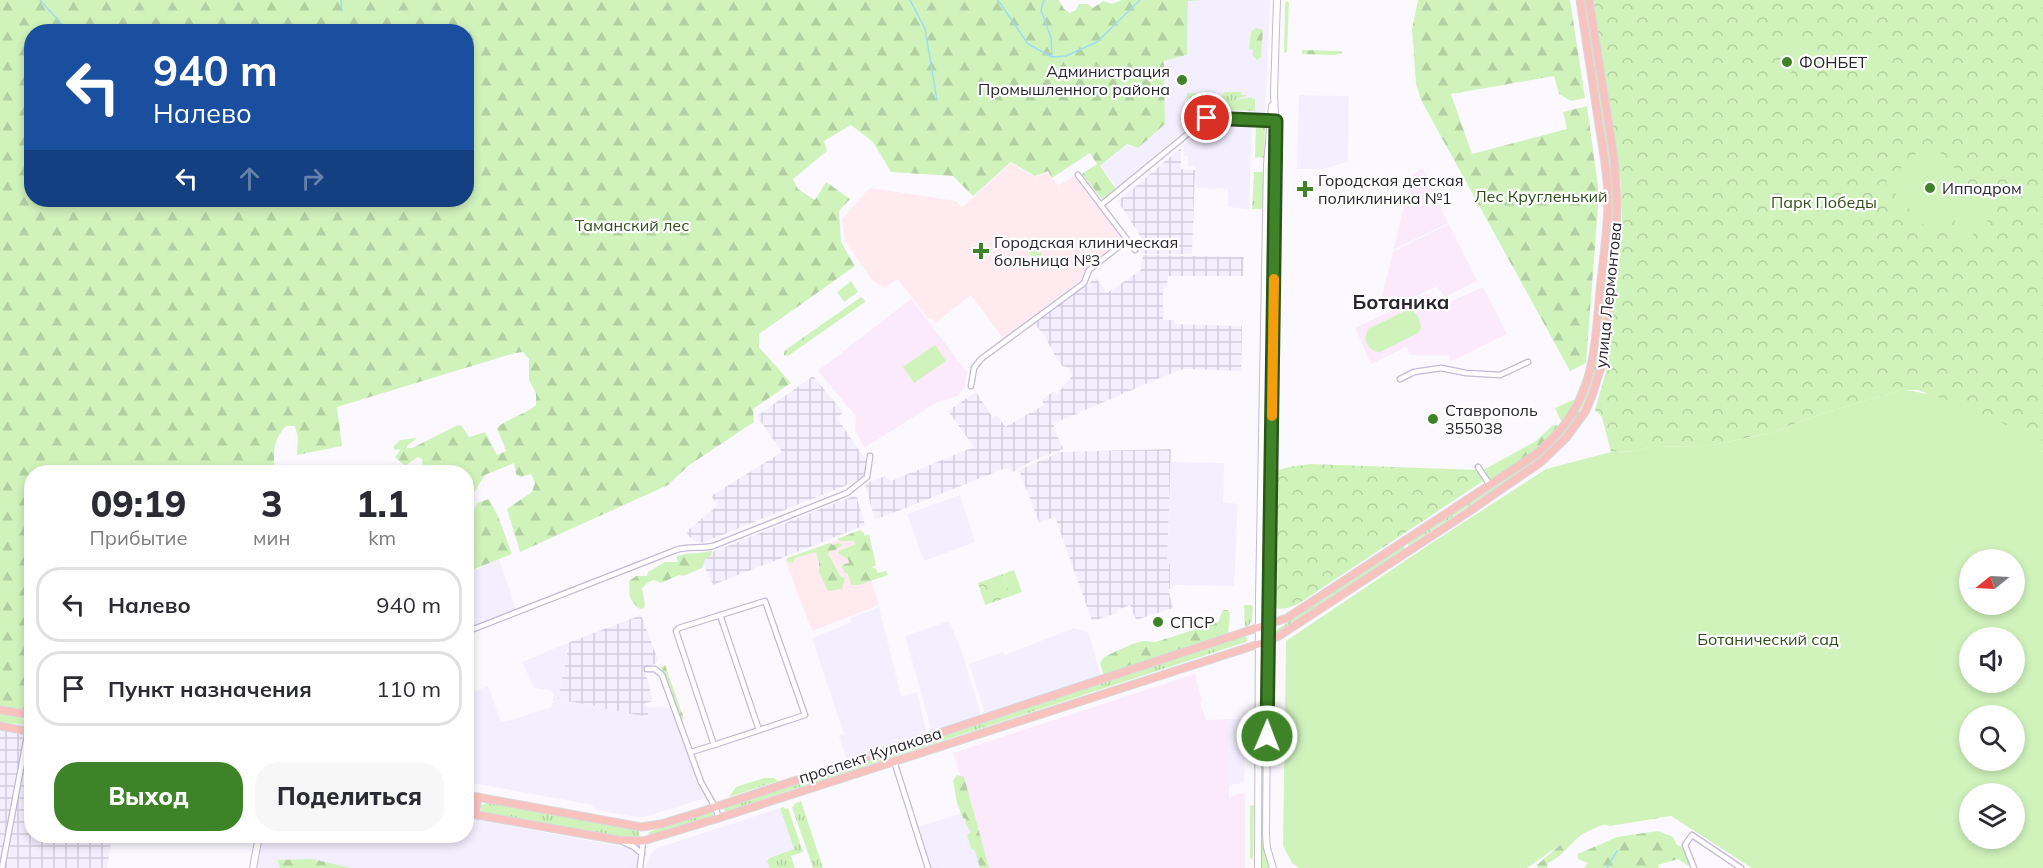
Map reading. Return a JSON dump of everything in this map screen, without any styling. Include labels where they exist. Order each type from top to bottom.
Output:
[{"type":"main road","points":[[1258,868],[1258,628],[1277,0]]},
{"type":"main road","name":"улица Лермонтова","points":[[1268,625],[1296,614],[1535,455],[1559,432],[1573,413],[1584,392],[1593,360],[1608,199],[1605,160],[1580,0]]},
{"type":"main road","name":"улица Лермонтова","points":[[1268,640],[1279,636],[1501,490],[1554,451],[1585,412],[1598,379],[1605,342],[1616,239],[1617,199],[1614,158],[1589,0]]},
{"type":"main road","points":[[1273,121],[1266,835],[1273,868]]},
{"type":"main road","points":[[1403,542],[1410,551]]},
{"type":"main road","name":"проспект Кулакова","points":[[474,796],[643,827],[661,824],[1268,625]]},
{"type":"main road","name":"проспект Кулакова","points":[[475,814],[618,840],[642,848],[651,839],[1268,640]]},
{"type":"main road","points":[[0,710],[24,714]]},
{"type":"main road","points":[[0,726],[24,730]]},
{"type":"main road","points":[[475,814],[478,797]]},
{"type":"main road","points":[[642,848],[643,827]]},
{"type":"main road","points":[[253,868],[258,843]]},
{"type":"street","points":[[1101,205],[1207,118],[1273,121]]},
{"type":"street","points":[[1078,175],[1135,250]]},
{"type":"street","points":[[971,386],[977,363],[1084,283],[1089,270],[1127,240]]},
{"type":"street","points":[[1400,379],[1414,372],[1441,368],[1466,373],[1500,375],[1528,362]]},
{"type":"street","points":[[474,629],[676,550],[686,547],[713,546],[848,493],[867,477],[870,456]]},
{"type":"street","points":[[1478,467],[1490,486]]},
{"type":"street","points":[[691,752],[714,745],[805,715],[765,601],[679,628],[676,631],[714,745]]},
{"type":"street","points":[[720,615],[759,730]]},
{"type":"street","points":[[647,669],[655,669],[662,675],[701,782],[716,807],[719,818]]},
{"type":"street","points":[[2,868],[24,760]]},
{"type":"street","points":[[894,761],[928,868]]},
{"type":"street","points":[[1694,868],[1685,845],[1692,835],[1741,868]]},
{"type":"street","points":[[618,840],[642,848],[640,866]]},
{"type":"street","points":[[634,847],[638,853],[640,866]]},
{"type":"shaded area","points":[[1270,0],[1265,114],[1257,118],[1205,113],[1117,188],[1101,166],[1127,145],[1138,148],[1165,124],[1165,61],[1187,55],[1188,1]]},
{"type":"shaded area","points":[[1299,95],[1349,96],[1348,162],[1322,169],[1297,169]]},
{"type":"shaded area","points":[[1212,122],[1252,123],[1249,209],[1228,207],[1228,189],[1196,188],[1195,166],[1188,166],[1188,157],[1184,156],[1184,145]]},
{"type":"shaded area","points":[[1181,148],[1181,169],[1195,170],[1192,254],[1143,254],[1140,250],[1144,242],[1118,201]]},
{"type":"shaded area","name":"Городская клиническая больница №3","points":[[1011,163],[1035,177],[1048,172],[1058,186],[1074,176],[1123,240],[1087,268],[1081,280],[1003,338],[971,295],[935,323],[932,319],[928,319],[898,279],[885,288],[872,280],[845,241],[842,219],[870,188],[956,201],[962,207]]},
{"type":"shaded area","points":[[1423,168],[1448,223],[1393,250],[1412,175]]},
{"type":"shaded area","points":[[1449,224],[1477,281],[1445,297],[1437,286],[1384,311],[1379,308],[1393,252]]},
{"type":"shaded area","points":[[1143,255],[1244,257],[1243,276],[1168,276],[1167,287],[1163,288],[1163,320],[1175,320],[1175,324],[1242,326],[1241,371],[1184,369],[1157,379],[1053,424],[1063,449],[1030,462],[1013,472],[1006,468],[875,520],[865,484],[885,476],[891,481],[974,447],[948,411],[976,392],[993,418],[997,415],[1005,427],[1044,405],[1042,400],[1054,391],[1057,394],[1073,375],[1056,358],[1046,338],[1034,323],[1096,278],[1107,293],[1141,270]]},
{"type":"shaded area","points":[[1483,287],[1507,334],[1450,362],[1449,355],[1411,355],[1406,347],[1371,364],[1355,328],[1428,293],[1435,309]]},
{"type":"shaded area","points":[[911,299],[967,372],[965,386],[958,396],[937,402],[864,448],[855,430],[856,416],[818,371]]},
{"type":"shaded area","points":[[813,376],[843,412],[837,418],[867,462],[864,474],[849,484],[702,543],[693,541],[686,532],[718,505],[711,496],[782,452],[757,416]]},
{"type":"shaded area","points":[[1171,449],[1167,564],[1170,564],[1170,589],[1168,589],[1173,608],[1136,620],[1130,605],[1117,610],[1117,613],[1092,621],[1055,517],[1039,522],[1019,470],[1060,452]]},
{"type":"shaded area","points":[[1171,462],[1224,463],[1223,502],[1238,504],[1234,586],[1174,585],[1173,589],[1170,589],[1170,565],[1167,565]]},
{"type":"shaded area","points":[[856,495],[865,525],[713,585],[700,557]]},
{"type":"shaded area","points":[[960,495],[975,542],[924,561],[907,514]]},
{"type":"shaded area","points":[[857,533],[879,605],[812,631],[785,560]]},
{"type":"shaded area","points":[[499,559],[516,609],[474,627],[474,571]]},
{"type":"shaded area","points":[[879,607],[901,696],[917,692],[926,731],[923,735],[847,761],[839,736],[844,734],[812,638],[850,623],[851,618]]},
{"type":"shaded area","points":[[641,615],[658,660],[655,664],[644,667],[653,701],[646,703],[646,706],[650,707],[647,717],[558,699],[568,650],[565,644]]},
{"type":"shaded area","points":[[949,621],[961,649],[981,715],[932,731],[905,636]]},
{"type":"shaded area","points":[[1074,628],[1087,632],[1090,637],[1101,678],[986,716],[969,664],[1003,652],[1005,655]]},
{"type":"shaded area","points":[[565,644],[567,651],[558,699],[647,717],[650,707],[670,708],[708,797],[645,817],[636,817],[596,810],[593,805],[474,783],[474,692],[488,686],[501,721],[508,721],[551,707],[554,697],[552,691],[534,688],[522,662]]},
{"type":"shaded area","points":[[1195,674],[1206,720],[1230,719],[1229,797],[1245,792],[1245,868],[989,868],[953,753]]},
{"type":"shaded area","points":[[1230,719],[1246,719],[1244,783],[1229,785]]},
{"type":"shaded area","points":[[0,730],[24,735],[24,745],[0,868]]},
{"type":"shaded area","points":[[24,762],[24,843],[111,843],[107,868],[4,868]]},
{"type":"shaded area","points":[[780,808],[794,849],[767,858],[770,868],[645,868],[651,853],[657,848]]},
{"type":"shaded area","points":[[965,812],[983,868],[931,868],[918,827]]},
{"type":"shaded area","points":[[474,819],[629,848],[637,855],[638,868],[256,868],[261,843],[474,843]]},
{"type":"green space","name":"Таманский лес","points":[[0,0],[1059,0],[1064,9],[1070,13],[1076,10],[1079,4],[1087,4],[1093,8],[1103,1],[1112,4],[1122,0],[1204,0],[1188,1],[1187,55],[1164,61],[1165,124],[1138,148],[1127,144],[1100,166],[1116,189],[1103,200],[1082,174],[1097,164],[1090,153],[1052,178],[1048,171],[1035,176],[1011,162],[973,196],[953,176],[891,172],[873,142],[851,125],[824,141],[827,151],[793,179],[798,189],[815,200],[826,182],[850,199],[839,211],[841,242],[855,266],[759,334],[759,347],[791,383],[753,409],[754,422],[688,466],[668,485],[520,552],[507,509],[532,492],[535,483],[531,474],[521,477],[516,474],[514,463],[485,475],[474,492],[474,465],[423,465],[422,459],[418,457],[404,465],[395,457],[401,449],[395,450],[393,447],[400,440],[417,438],[407,446],[407,448],[412,448],[461,425],[469,437],[485,432],[497,455],[506,451],[497,428],[536,405],[536,393],[529,380],[529,359],[523,352],[337,407],[342,446],[297,455],[298,438],[295,426],[286,426],[278,437],[275,465],[24,465],[24,711],[0,706]]},
{"type":"green space","name":"Лес Кругленький","points":[[1418,0],[1570,0],[1585,98],[1571,101],[1559,94],[1554,76],[1451,94],[1472,154],[1567,129],[1563,112],[1587,106],[1599,194],[1586,363],[1570,371],[1421,100],[1416,84],[1412,29]]},
{"type":"green space","points":[[1583,0],[1586,0],[1611,159],[1614,199],[1602,342],[1595,378],[1574,422],[1564,436],[1539,460],[1408,546],[1408,543],[1523,467],[1550,446],[1579,409],[1592,377],[1599,341],[1611,199],[1608,159]]},
{"type":"green space","name":"Парк Победы","points":[[1593,0],[2043,0],[2043,452],[2008,426],[1918,390],[1901,390],[1827,412],[1770,433],[1708,446],[1649,447],[1635,451],[1611,452],[1602,417],[1595,410],[1606,372],[1622,233],[1621,184]]},
{"type":"green space","points":[[1287,1],[1289,3],[1287,52],[1284,53],[1285,3]]},
{"type":"green space","points":[[1256,28],[1263,30],[1261,57],[1257,60],[1253,56],[1253,50],[1249,49],[1251,32]]},
{"type":"green space","points":[[1874,33],[1882,60],[1867,65],[1859,37]]},
{"type":"green space","name":"ФОНБЕТ","points":[[1788,41],[1802,47],[1787,83],[1773,77]]},
{"type":"green space","points":[[1302,50],[1341,51],[1342,53],[1335,55],[1302,54]]},
{"type":"green space","points":[[1225,92],[1241,92],[1242,95],[1246,95],[1234,100],[1252,97],[1255,99],[1255,111],[1227,110],[1219,98]]},
{"type":"green space","points":[[1187,93],[1209,94],[1217,98],[1186,126]]},
{"type":"green space","points":[[1256,122],[1262,123],[1265,127],[1264,158],[1255,157]]},
{"type":"green space","name":"Ипподром","points":[[1932,144],[1968,182],[1969,193],[1930,232],[1886,183],[1925,145]]},
{"type":"green space","points":[[1271,145],[1274,145],[1269,356],[1267,356]]},
{"type":"green space","points":[[1254,172],[1265,172],[1263,209],[1252,209]]},
{"type":"green space","points":[[1986,196],[1995,206],[1992,215],[1969,238],[1959,237],[1953,228],[1957,218],[1970,204]]},
{"type":"green space","points":[[1037,245],[1042,254],[1036,264],[1025,247]]},
{"type":"green space","points":[[851,281],[858,292],[844,302],[837,292]]},
{"type":"green space","points":[[861,297],[865,302],[788,356],[784,355],[784,351]]},
{"type":"green space","points":[[1407,310],[1412,310],[1419,318],[1421,329],[1418,333],[1380,352],[1370,348],[1365,339],[1368,329]]},
{"type":"green space","points":[[935,345],[946,361],[914,383],[903,367]]},
{"type":"green space","points":[[1267,368],[1269,368],[1264,609],[1262,608]]},
{"type":"green space","points":[[1583,378],[1585,378],[1576,402],[1561,421],[1555,408],[1575,399]]},
{"type":"green space","name":"Ботанический сад","points":[[1901,390],[1941,398],[1984,414],[2026,438],[2043,452],[2043,868],[1752,868],[1671,816],[1602,825],[1561,844],[1527,868],[1299,868],[1292,863],[1283,846],[1286,641],[1546,469],[1611,452],[1635,451],[1649,447],[1708,446],[1770,433],[1827,412]]},
{"type":"green space","points":[[1553,425],[1557,425],[1555,432],[1541,447],[1500,475],[1488,479],[1483,470],[1536,441]]},
{"type":"green space","points":[[1310,464],[1477,470],[1483,481],[1298,604],[1281,609],[1271,605],[1275,471]]},
{"type":"green space","points":[[489,499],[512,554],[474,569],[474,510],[477,503]]},
{"type":"green space","points":[[860,530],[864,536],[869,534],[876,565],[872,567],[878,573],[886,571],[888,575],[859,585],[851,585],[848,574],[844,572],[841,565],[849,563],[848,559],[838,553],[856,544],[854,541],[837,539]]},
{"type":"green space","points":[[830,543],[843,545],[828,554],[841,577],[845,578],[842,589],[828,591],[819,572],[816,552],[795,558],[793,563],[788,562],[787,558]]},
{"type":"green space","points":[[1403,546],[1406,549],[1276,633],[1275,631]]},
{"type":"green space","points":[[712,550],[702,568],[661,583],[654,580],[649,582],[642,588],[644,608],[640,609],[631,599],[629,581],[636,576],[647,576],[648,572],[665,562],[678,562],[676,557],[681,555]]},
{"type":"green space","points":[[1014,570],[1022,592],[1011,596],[1003,574]]},
{"type":"green space","points":[[1003,574],[1011,596],[985,605],[978,583]]},
{"type":"green space","points":[[1244,605],[1253,605],[1252,621],[1245,630]]},
{"type":"green space","points":[[1223,610],[1228,610],[1230,614],[1228,635],[1104,676],[1100,663],[1104,657],[1132,644],[1143,641],[1156,642],[1218,622]]},
{"type":"green space","points":[[1245,636],[1248,640],[1246,642],[724,811],[725,806]]},
{"type":"green space","points":[[1262,653],[1265,654],[1263,840],[1265,854],[1271,868],[1261,868]]},
{"type":"green space","points":[[665,665],[684,719],[681,720],[661,667]]},
{"type":"green space","points":[[0,713],[22,718],[24,725],[0,722]]},
{"type":"green space","points":[[957,775],[964,777],[989,868],[980,868],[975,851],[971,848],[967,835],[971,832],[957,803],[953,781]]},
{"type":"green space","points":[[764,778],[774,778],[778,781],[729,797],[736,787]]},
{"type":"green space","points":[[801,801],[823,868],[813,868],[792,807]]},
{"type":"green space","points":[[489,803],[635,829],[639,832],[639,836],[634,839],[618,837],[481,812],[480,805]]},
{"type":"green space","points":[[1254,805],[1253,858],[1250,859],[1250,806]]},
{"type":"green space","points":[[780,808],[788,808],[803,852],[791,856],[795,868],[770,868],[767,861],[769,858],[794,849]]},
{"type":"green space","points":[[711,811],[713,816],[648,835],[649,832]]},
{"type":"green space","points":[[1658,814],[1659,818],[1610,826],[1599,823]]},
{"type":"green space","points":[[1658,831],[1673,837],[1677,845],[1682,847],[1690,864],[1688,866],[1678,859],[1658,865],[1659,868],[1584,868],[1588,863],[1578,859],[1578,854],[1617,837]]},
{"type":"green space","points":[[1585,832],[1548,863],[1547,868],[1538,868],[1537,865],[1561,844]]},
{"type":"green space","points":[[313,859],[350,868],[280,868],[277,860]]},
{"type":"waterway","points":[[40,0],[61,24]]},
{"type":"waterway","points":[[341,0],[342,11]]},
{"type":"waterway","points":[[910,0],[925,29],[937,100]]},
{"type":"waterway","points":[[998,0],[1028,44],[1052,57],[1066,56],[1097,42],[1140,0]]},
{"type":"waterway","points":[[1044,0],[1041,10],[1051,38],[1052,57]]},
{"type":"waterway","points":[[1607,868],[1617,851]]},
{"type":"slow traffic","points":[[1272,416],[1274,279]]},
{"type":"place","name":"ФОНБЕТ","points":[[1787,62]]},
{"type":"place","name":"Администрация Промышленного района","points":[[1182,80]]},
{"type":"place","name":"Ипподром","points":[[1930,188]]},
{"type":"place","name":"Городская детская поликлиника №1","points":[[1305,189]]},
{"type":"place","name":"Городская клиническая больница №3","points":[[981,251]]},
{"type":"place","name":"Ставрополь 355038","points":[[1433,419]]},
{"type":"place","name":"СПСР","points":[[1158,622]]},
{"type":"district","name":"Ботаника","points":[[1401,302]]},
{"type":"route","points":[[1207,118],[1276,121],[1267,736]]}]
